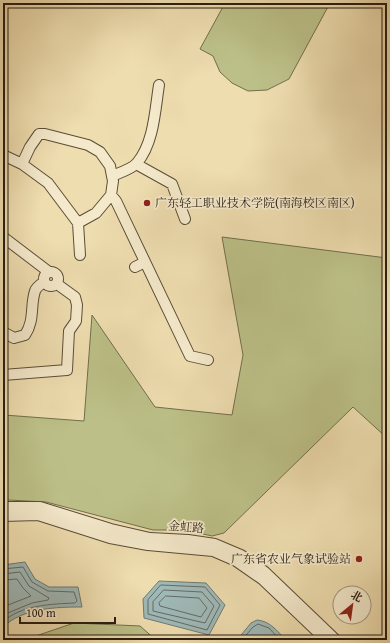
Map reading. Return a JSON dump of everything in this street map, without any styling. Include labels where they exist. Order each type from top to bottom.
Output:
[{"type":"street","points":[[112,176],[136,164],[147,145],[152,127],[158,85]]},
{"type":"street","points":[[22,164],[30,147],[39,134],[45,134],[88,145],[100,152],[110,166],[112,176],[111,195],[96,213],[78,222]]},
{"type":"street","points":[[3,155],[22,164],[48,183],[78,222],[80,255]]},
{"type":"street","points":[[136,164],[172,184],[185,219]]},
{"type":"street","points":[[111,195],[116,201],[190,356],[208,360]]},
{"type":"street","points":[[3,237],[49,272],[58,276],[57,284]]},
{"type":"street","points":[[135,267],[145,262]]},
{"type":"street","points":[[3,332],[14,338],[25,335],[29,328],[33,314],[35,290],[44,282],[44,277],[49,272]]},
{"type":"street","points":[[44,282],[47,286],[51,287],[57,284]]},
{"type":"street","points":[[3,374],[67,370],[70,331],[76,321],[77,305],[75,297],[57,284]]},
{"type":"street","name":"金虹路","points":[[3,507],[40,507],[111,529],[150,538],[188,540],[215,544],[241,555],[265,572],[336,640]]},
{"type":"street","name":"金虹路","points":[[3,516],[38,515],[110,538],[148,545],[213,551],[236,561],[262,579],[326,640]]},
{"type":"green space","points":[[225,3],[330,3],[289,79],[267,90],[248,91],[232,83],[220,72],[213,56],[200,49]]},
{"type":"green space","points":[[222,237],[387,258],[387,438],[353,407],[224,533],[212,536],[186,530],[153,530],[46,502],[3,501],[4,415],[84,421],[92,315],[155,407],[232,415],[243,355]]},
{"type":"green space","points":[[74,623],[140,626],[156,640],[24,640]]},
{"type":"water","points":[[25,562],[35,579],[49,587],[78,587],[82,607],[51,608],[30,612],[11,621],[3,627],[3,565]]},
{"type":"water","points":[[159,581],[206,583],[225,605],[209,635],[144,618],[143,599]]},
{"type":"water","points":[[257,620],[270,624],[286,640],[237,640],[251,623]]},
{"type":"place","name":"广东轻工职业技术学院(南海校区南区)","points":[[147,203]]},
{"type":"place","name":"广东省农业气象试验站","points":[[359,559]]}]
